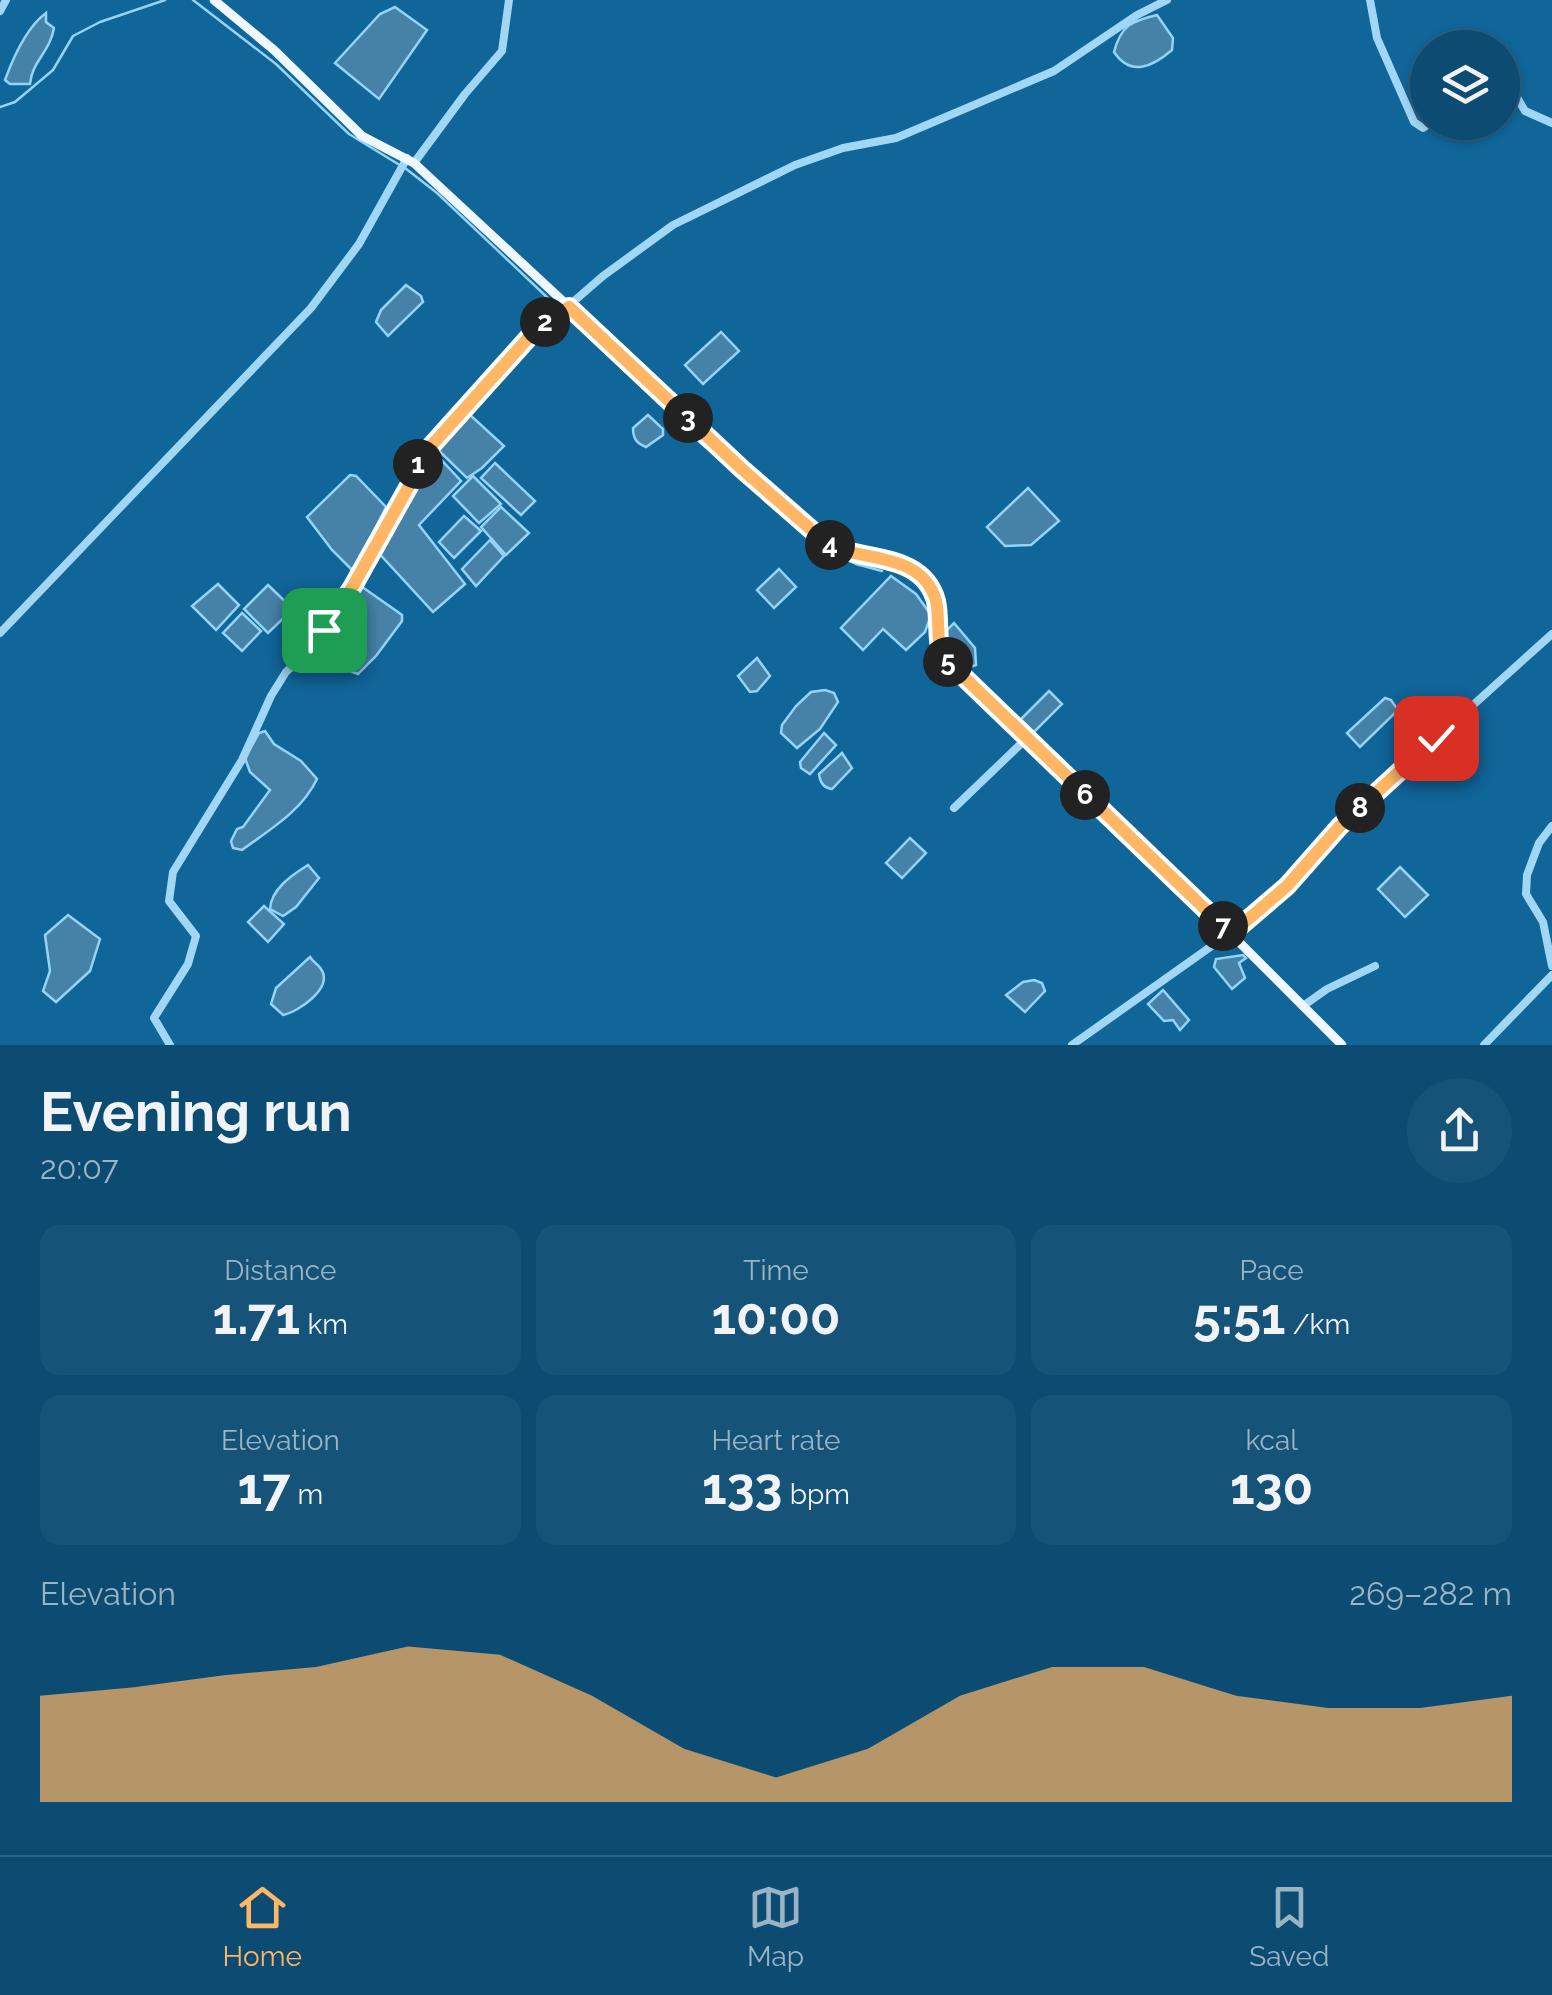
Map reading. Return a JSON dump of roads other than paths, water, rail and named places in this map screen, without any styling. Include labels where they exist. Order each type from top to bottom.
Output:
[{"type":"main road","points":[[214,0],[274,50],[362,136],[411,160],[743,470],[830,546],[905,565],[926,581],[936,600],[942,656],[1342,1045]]},
{"type":"street","points":[[0,11],[6,0]]},
{"type":"street","points":[[0,633],[311,308],[358,244],[400,171],[502,51],[509,0]]},
{"type":"street","points":[[170,1045],[154,1018],[188,964],[196,936],[169,900],[173,872],[242,760],[286,672],[306,653],[353,586],[422,458],[539,326],[673,225],[742,189],[843,148],[896,138],[1054,70],[1137,15],[1167,0]]},
{"type":"street","points":[[1370,0],[1377,38],[1410,113]]},
{"type":"street","points":[[1520,102],[1525,111],[1552,122]]},
{"type":"street","points":[[1072,1045],[1231,934],[1287,886],[1372,796],[1552,634]]},
{"type":"street","points":[[954,808],[1028,738]]},
{"type":"street","points":[[1552,826],[1539,843],[1526,894],[1543,922],[1552,966]]},
{"type":"street","points":[[1303,1006],[1327,988],[1375,966]]},
{"type":"street","points":[[1484,1045],[1550,982]]},
{"type":"water","points":[[395,7],[427,30],[379,99],[335,63],[380,14]]},
{"type":"water","points":[[46,13],[46,22],[54,28],[30,84],[10,84],[5,80],[16,53]]},
{"type":"water","points":[[1157,15],[1173,38],[1172,50],[1149,65],[1127,65],[1114,52],[1120,36],[1134,22]]},
{"type":"water","points":[[406,285],[423,302],[388,336],[376,322],[381,310]]},
{"type":"water","points":[[721,332],[739,351],[703,384],[685,365]]},
{"type":"water","points":[[469,414],[504,446],[467,478],[434,446]]},
{"type":"water","points":[[648,415],[663,429],[663,435],[646,447],[636,440],[633,428]]},
{"type":"water","points":[[434,452],[461,481],[419,525],[465,584],[433,612],[376,550],[394,509]]},
{"type":"water","points":[[495,463],[535,501],[521,515],[481,478]]},
{"type":"water","points":[[350,475],[356,476],[386,507],[356,567],[351,569],[307,517]]},
{"type":"water","points":[[473,476],[501,504],[479,523],[453,496]]},
{"type":"water","points":[[1028,488],[1059,521],[1031,545],[1005,546],[987,527]]},
{"type":"water","points":[[501,507],[529,533],[506,555],[481,527]]},
{"type":"water","points":[[464,516],[481,531],[454,558],[439,542]]},
{"type":"water","points":[[490,540],[504,556],[476,586],[462,569]]},
{"type":"water","points":[[779,569],[796,587],[774,608],[757,590]]},
{"type":"water","points":[[891,576],[916,594],[931,615],[925,632],[906,650],[883,629],[863,650],[841,628]]},
{"type":"water","points":[[218,584],[239,605],[216,630],[192,606]]},
{"type":"water","points":[[358,584],[402,615],[402,621],[358,674],[341,668],[320,649],[318,642]]},
{"type":"water","points":[[268,585],[293,609],[268,633],[244,609]]},
{"type":"water","points":[[242,613],[261,631],[242,651],[223,633]]},
{"type":"water","points":[[954,623],[975,648],[976,665],[966,664],[950,649],[945,632]]},
{"type":"water","points":[[757,658],[770,676],[757,691],[750,692],[738,676]]},
{"type":"water","points":[[1049,691],[1062,704],[1032,734],[1019,721]]},
{"type":"water","points":[[811,692],[834,693],[838,702],[820,729],[797,748],[781,733],[782,725]]},
{"type":"water","points":[[1385,698],[1398,710],[1360,747],[1347,733]]},
{"type":"water","points":[[265,731],[274,744],[301,761],[317,779],[303,801],[284,819],[242,850],[233,848],[231,841],[237,829],[243,827],[270,790],[250,772],[245,758],[259,733]]},
{"type":"water","points":[[824,733],[836,745],[810,774],[801,768],[800,762]]},
{"type":"water","points":[[842,753],[852,768],[832,789],[826,787],[819,774]]},
{"type":"water","points":[[910,838],[926,853],[902,878],[886,863]]},
{"type":"water","points":[[308,865],[319,878],[296,907],[283,916],[270,909],[278,889]]},
{"type":"water","points":[[1400,867],[1428,895],[1405,917],[1378,889]]},
{"type":"water","points":[[264,906],[284,924],[268,942],[248,922]]},
{"type":"water","points":[[68,915],[100,939],[90,971],[56,1002],[43,991],[50,971],[45,935]]},
{"type":"water","points":[[1243,955],[1246,958],[1239,963],[1245,978],[1232,989],[1214,967],[1216,959]]},
{"type":"water","points":[[310,957],[321,969],[323,984],[305,1004],[283,1015],[271,1004],[276,988]]},
{"type":"water","points":[[1023,982],[1042,983],[1045,991],[1025,1012],[1006,995]]},
{"type":"water","points":[[1163,990],[1189,1020],[1180,1030],[1173,1020],[1164,1021],[1148,1004]]},
{"type":"waterway","points":[[0,107],[15,102],[53,70],[73,36],[100,22],[165,0]]},
{"type":"waterway","points":[[193,0],[276,64],[349,134],[398,164]]},
{"type":"waterway","points":[[405,168],[437,193],[703,445],[822,545]]},
{"type":"waterway","points":[[828,550],[882,571]]}]
